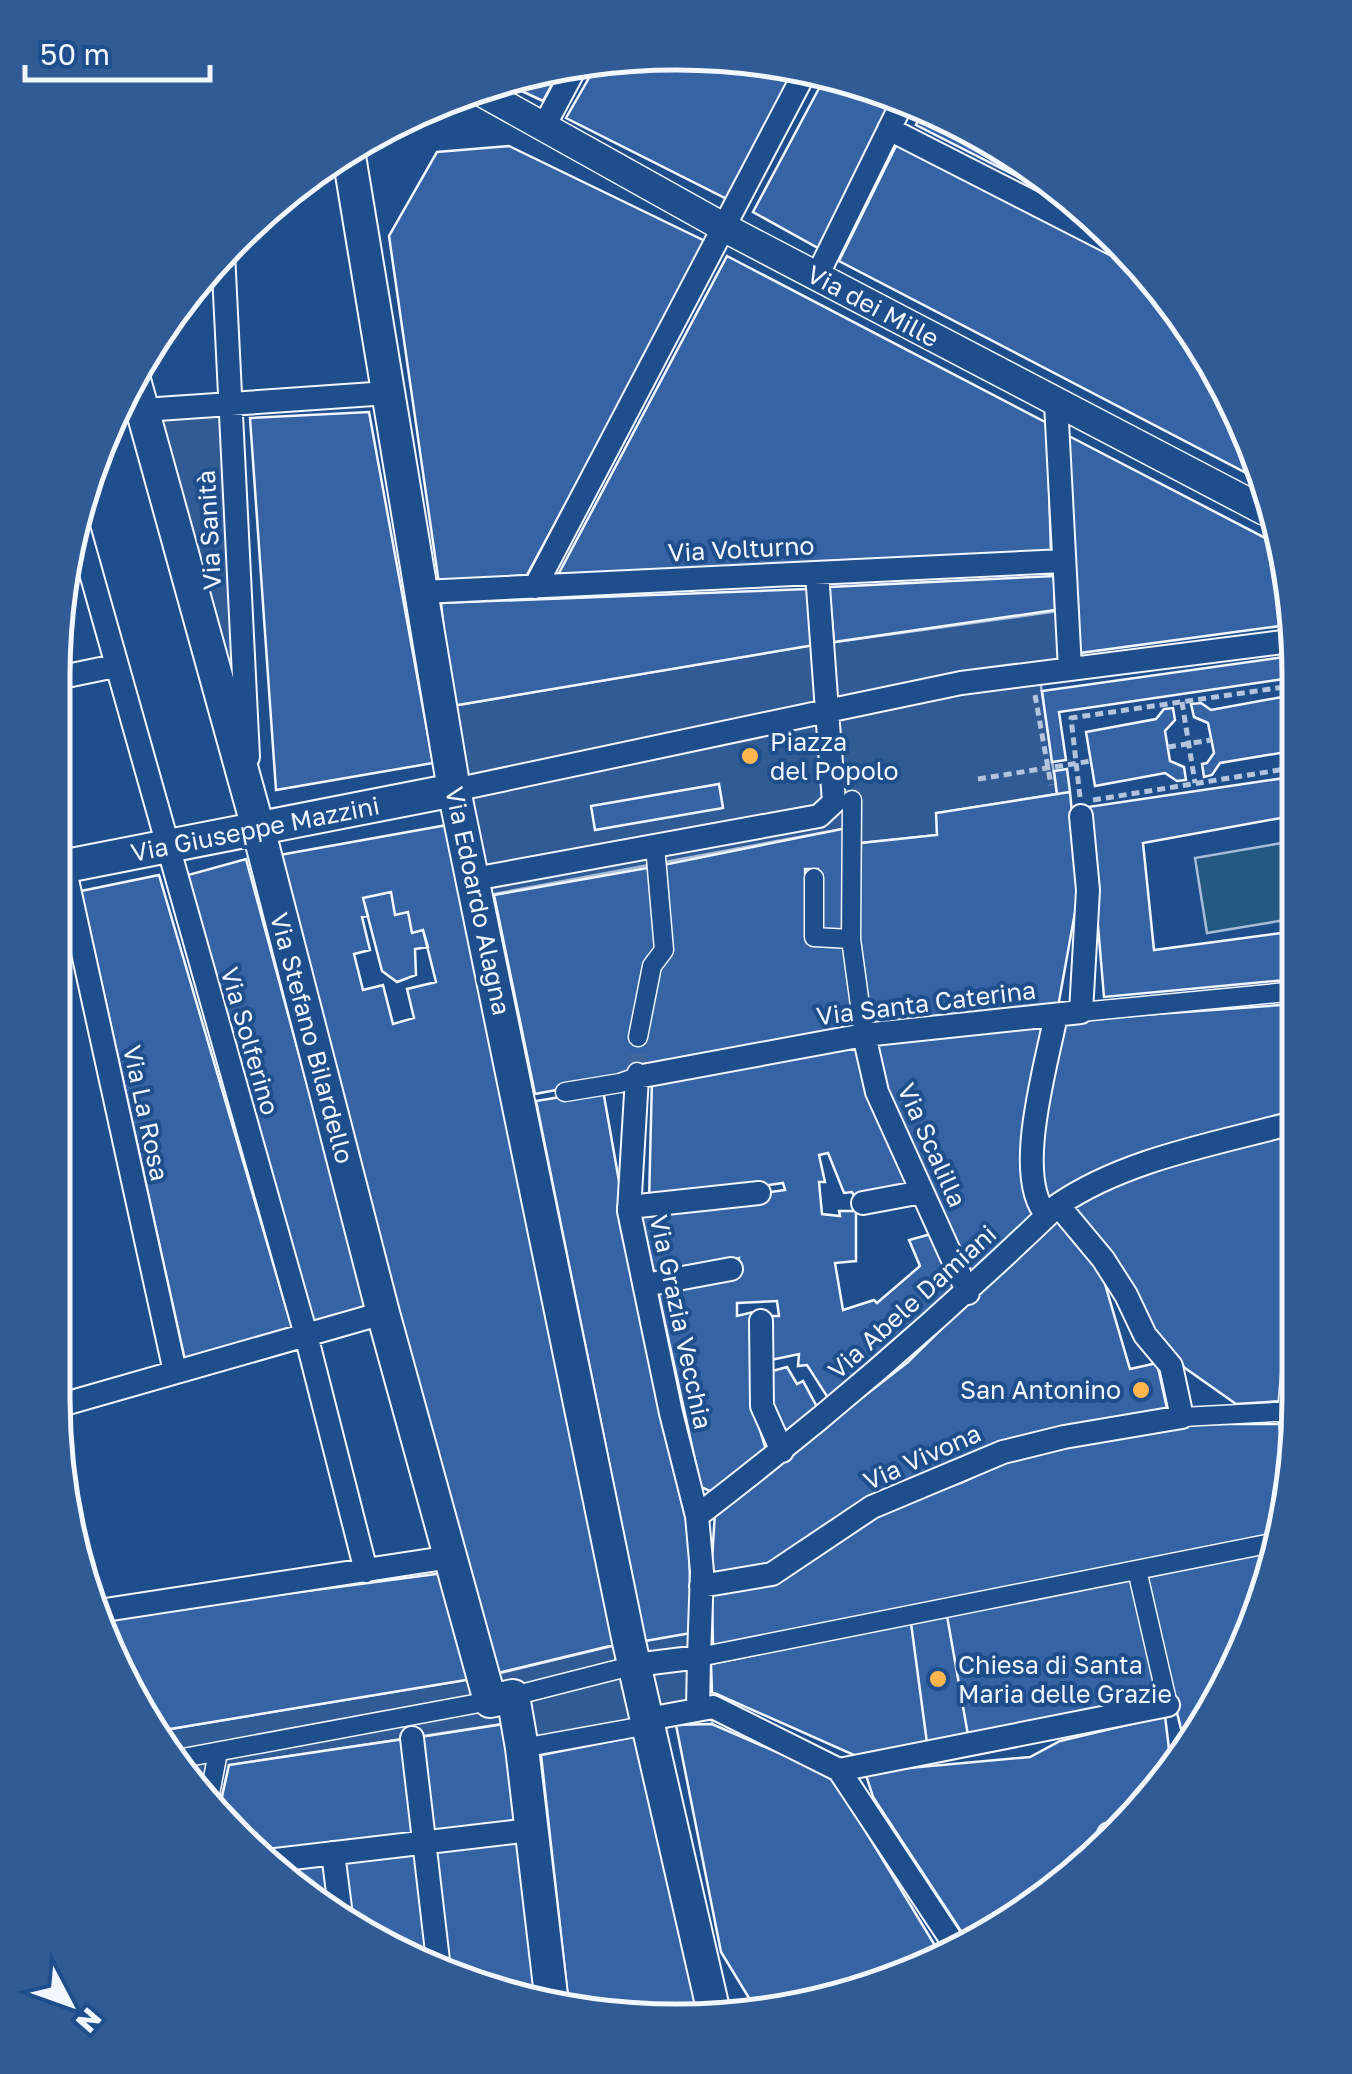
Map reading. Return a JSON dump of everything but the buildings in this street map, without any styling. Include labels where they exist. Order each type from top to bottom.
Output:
[{"type":"main road","name":"Via Edoardo Alagna","points":[[350,165],[454,790],[632,1653],[712,2003]]},
{"type":"main road","name":"Via Stefano Bilardello","points":[[139,396],[255,817],[450,1557],[522,1748],[550,1990]]},
{"type":"main road","name":"Via Giuseppe Mazzini","points":[[70,865],[166,846],[255,817],[454,790]]},
{"type":"street","points":[[543,128],[569,80]]},
{"type":"street","points":[[535,587],[800,83]]},
{"type":"street","name":"Via dei Mille","points":[[493,99],[725,228],[1258,507]]},
{"type":"street","points":[[816,276],[898,112]]},
{"type":"street","points":[[890,129],[1087,230]]},
{"type":"street","name":"Via Sanità","points":[[224,272],[255,817]]},
{"type":"street","points":[[143,410],[388,394]]},
{"type":"street","points":[[1056,404],[1070,669]]},
{"type":"street","name":"Via Solferino","points":[[84,549],[306,1335],[366,1571]]},
{"type":"street","name":"Via Volturno","points":[[422,592],[1063,561]]},
{"type":"street","points":[[474,879],[656,856],[819,816],[834,802],[817,573]]},
{"type":"street","points":[[454,790],[931,689],[1281,642]]},
{"type":"street","points":[[70,675],[115,666]]},
{"type":"street","name":"Via Scalilla","points":[[852,800],[851,939],[864,1034],[877,1092],[968,1293]]},
{"type":"street","points":[[1081,816],[1088,890],[1081,1012]]},
{"type":"street","points":[[638,1037],[652,966],[664,950],[656,856]]},
{"type":"street","points":[[814,878],[814,937],[851,939]]},
{"type":"street","name":"Via La Rosa","points":[[70,911],[175,1372]]},
{"type":"street","name":"Via Santa Caterina","points":[[565,1092],[620,1083],[637,1074],[864,1034],[1282,992]]},
{"type":"street","points":[[1056,1015],[1029,1159],[1038,1206],[1053,1210],[1102,1259],[1126,1295],[1145,1335],[1171,1366],[1182,1417],[1282,1412]]},
{"type":"street","name":"Via Grazia Vecchia","points":[[637,1074],[629,1207],[670,1414],[697,1516]]},
{"type":"street","name":"Via Abele Damiani","points":[[697,1516],[782,1451],[968,1293],[1075,1193],[1143,1164],[1282,1126]]},
{"type":"street","points":[[864,1203],[922,1192]]},
{"type":"street","points":[[629,1207],[759,1193]]},
{"type":"street","points":[[645,1285],[731,1269]]},
{"type":"street","points":[[70,1402],[383,1312]]},
{"type":"street","points":[[760,1320],[762,1406],[782,1451]]},
{"type":"street","name":"Via Vivona","points":[[701,1586],[772,1574],[872,1507],[1003,1452],[1064,1437],[1182,1417]]},
{"type":"street","points":[[697,1516],[700,1648],[706,1708]]},
{"type":"street","points":[[188,1757],[410,1727],[632,1653],[700,1648],[1263,1545]]},
{"type":"street","points":[[108,1608],[450,1557]]},
{"type":"street","points":[[840,1770],[1168,1705],[1138,1570]]},
{"type":"street","points":[[522,1748],[649,1725],[706,1708],[840,1770],[950,1938]]},
{"type":"street","points":[[410,1727],[437,1955]]},
{"type":"street","points":[[211,1787],[218,1752]]},
{"type":"street","points":[[282,1859],[530,1830]]},
{"type":"street","points":[[332,1853],[339,1902]]},
{"type":"path","points":[[1031,674],[1051,786]]},
{"type":"path","points":[[1282,687],[1071,718],[1080,802],[1282,769]]},
{"type":"path","points":[[1182,701],[1195,783]]},
{"type":"path","points":[[1168,748],[1211,740]]},
{"type":"path","points":[[978,778],[1091,760]]},
{"type":"shaded area","points":[[229,406],[251,805],[143,410]]},
{"type":"shaded area","name":"Piazza del Popolo","points":[[1066,610],[1070,669],[1039,673],[1057,794],[937,813],[937,835],[861,843],[847,828],[478,897],[452,706],[814,645]]},
{"type":"shaded area","points":[[1282,843],[1282,920],[1207,933],[1195,858]]},
{"type":"shaded area","points":[[691,1633],[713,1647],[712,1724],[676,1725],[508,1761],[503,1724],[229,1765],[221,1799],[168,1729],[484,1677],[629,1642]]},
{"type":"tunnel","points":[[637,1072],[638,1037]]},
{"type":"place","name":"Piazza del Popolo","points":[[750,756]]},
{"type":"place","name":"San Antonino","points":[[1141,1390]]},
{"type":"place","name":"Chiesa di Santa Maria delle Grazie","points":[[938,1679]]}]
